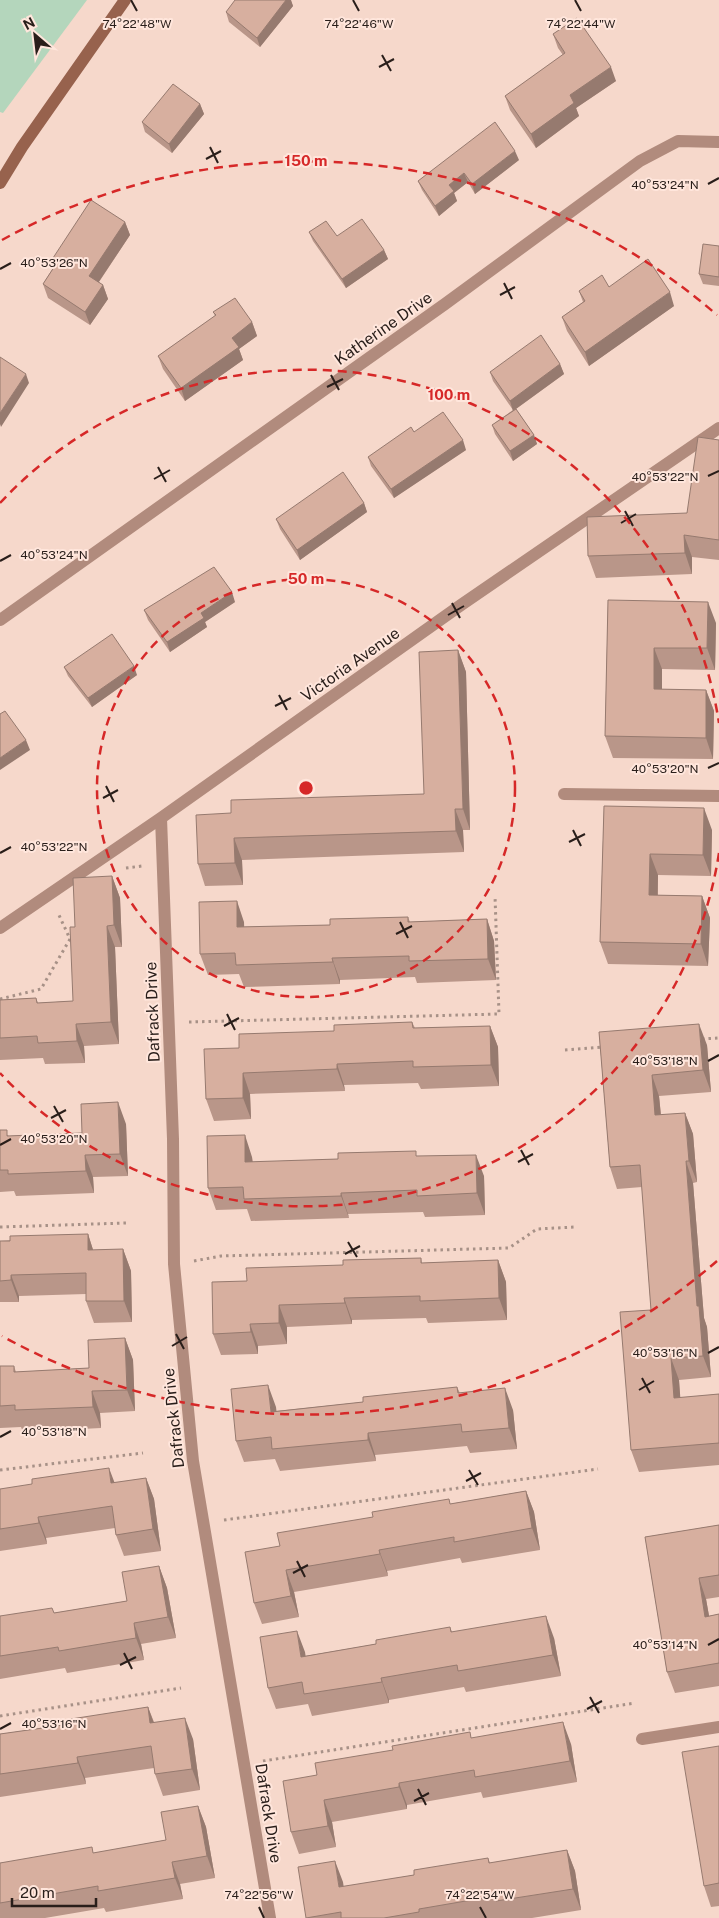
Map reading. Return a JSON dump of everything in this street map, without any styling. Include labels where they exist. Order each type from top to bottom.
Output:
[{"type":"street","points":[[0,183],[22,147],[125,0]]},
{"type":"street","name":"Katherine Drive","points":[[0,620],[445,304],[640,161],[678,140],[719,142]]},
{"type":"street","name":"Victoria Avenue","points":[[0,928],[160,818],[461,605],[719,428]]},
{"type":"street","points":[[564,794],[719,796]]},
{"type":"street","name":"Dafrack Drive","points":[[160,818],[173,1139],[174,1264],[193,1461],[270,1918]]},
{"type":"street","points":[[642,1739],[719,1727]]},
{"type":"path","points":[[118,873],[126,868],[162,864]]},
{"type":"path","points":[[168,1023],[499,1014],[495,896]]},
{"type":"path","points":[[0,999],[41,989],[70,939],[57,911],[64,906]]},
{"type":"path","points":[[700,1040],[719,1038]]},
{"type":"path","points":[[565,1050],[613,1046]]},
{"type":"path","points":[[0,1227],[126,1222]]},
{"type":"path","points":[[174,1264],[221,1256],[509,1248],[537,1229],[575,1227]]},
{"type":"path","points":[[0,1470],[142,1453]]},
{"type":"path","points":[[203,1524],[598,1469]]},
{"type":"path","points":[[0,1716],[181,1688]]},
{"type":"path","points":[[245,1764],[635,1702]]},
{"type":"green space","points":[[0,0],[87,0],[3,113],[0,112]]},
{"type":"building","points":[[235,0],[286,0],[257,38],[226,12]]},
{"type":"building","points":[[577,18],[611,67],[570,95],[574,103],[531,134],[505,96],[565,53],[553,34]]},
{"type":"building","points":[[173,84],[200,104],[169,144],[142,122]]},
{"type":"building","points":[[495,122],[515,151],[472,184],[464,173],[449,185],[454,191],[435,206],[418,181]]},
{"type":"building","points":[[91,200],[125,222],[89,276],[103,285],[85,312],[43,284],[58,261],[53,258]]},
{"type":"building","points":[[362,219],[384,250],[342,279],[309,232],[326,221],[337,236]]},
{"type":"building","points":[[703,244],[719,246],[719,277],[699,274]]},
{"type":"building","points":[[648,259],[670,292],[585,352],[562,317],[585,301],[579,291],[602,275],[609,287]]},
{"type":"building","points":[[235,298],[252,322],[232,338],[239,347],[181,388],[158,356],[216,315],[213,312]]},
{"type":"building","points":[[541,335],[560,364],[510,401],[490,372]]},
{"type":"building","points":[[0,357],[26,374],[0,413]]},
{"type":"building","points":[[516,409],[534,435],[510,451],[492,425]]},
{"type":"building","points":[[443,412],[463,440],[391,489],[368,457],[411,427],[414,432]]},
{"type":"building","points":[[698,437],[719,440],[719,540],[684,535],[685,553],[588,556],[587,517],[687,513]]},
{"type":"building","points":[[343,472],[364,503],[297,550],[276,519]]},
{"type":"building","points":[[214,567],[232,592],[201,613],[204,618],[167,642],[144,610]]},
{"type":"building","points":[[608,600],[708,602],[707,648],[654,648],[654,689],[706,690],[706,738],[605,736]]},
{"type":"building","points":[[112,634],[134,666],[88,698],[64,667]]},
{"type":"building","points":[[458,650],[463,809],[455,809],[456,831],[234,838],[235,863],[198,864],[196,815],[231,813],[231,800],[424,794],[419,652]]},
{"type":"building","points":[[5,711],[26,740],[0,758],[0,714]]},
{"type":"building","points":[[604,806],[704,808],[703,855],[650,854],[649,895],[702,896],[701,944],[600,942]]},
{"type":"building","points":[[112,876],[114,925],[107,926],[111,1022],[76,1024],[77,1041],[38,1043],[37,1036],[0,1038],[0,1000],[36,998],[37,1003],[73,1001],[70,927],[75,927],[73,878]]},
{"type":"building","points":[[237,901],[237,927],[330,925],[330,919],[408,917],[408,922],[487,919],[488,959],[409,961],[409,956],[332,958],[333,962],[236,965],[235,953],[200,954],[199,902]]},
{"type":"building","points":[[412,1022],[413,1028],[490,1026],[491,1065],[413,1067],[413,1061],[337,1064],[337,1069],[243,1073],[243,1098],[206,1099],[204,1049],[239,1048],[239,1034],[334,1031],[334,1025]]},
{"type":"building","points":[[699,1024],[703,1070],[652,1075],[655,1115],[685,1113],[689,1161],[686,1161],[697,1306],[699,1306],[703,1356],[671,1358],[674,1398],[719,1394],[719,1443],[631,1450],[620,1312],[651,1310],[640,1165],[610,1167],[599,1032]]},
{"type":"building","points":[[118,1102],[120,1154],[85,1155],[86,1171],[8,1174],[8,1170],[0,1170],[0,1130],[7,1130],[7,1136],[82,1133],[81,1104]]},
{"type":"building","points":[[245,1135],[245,1162],[338,1159],[338,1153],[416,1151],[416,1156],[476,1155],[477,1193],[417,1196],[417,1190],[341,1193],[341,1196],[244,1199],[243,1187],[208,1188],[207,1136]]},
{"type":"building","points":[[88,1234],[88,1250],[123,1249],[124,1301],[86,1301],[86,1273],[11,1275],[11,1280],[0,1281],[0,1241],[10,1241],[10,1236]]},
{"type":"building","points":[[421,1258],[421,1263],[498,1260],[499,1298],[420,1301],[420,1296],[344,1298],[345,1303],[279,1305],[279,1323],[250,1324],[251,1332],[213,1334],[212,1282],[247,1281],[246,1268],[343,1265],[343,1260]]},
{"type":"building","points":[[125,1338],[127,1390],[92,1391],[93,1407],[15,1410],[15,1405],[0,1406],[0,1366],[14,1366],[14,1372],[89,1368],[88,1340]]},
{"type":"building","points":[[268,1385],[271,1412],[363,1402],[363,1397],[457,1387],[458,1393],[505,1388],[509,1428],[462,1432],[461,1424],[368,1433],[368,1440],[272,1449],[271,1437],[236,1441],[231,1389]]},
{"type":"building","points":[[109,1468],[111,1483],[146,1478],[153,1529],[116,1535],[112,1506],[38,1517],[39,1523],[0,1529],[0,1489],[32,1484],[32,1479]]},
{"type":"building","points":[[526,1491],[532,1528],[454,1542],[454,1537],[379,1550],[380,1554],[286,1570],[291,1596],[254,1603],[245,1552],[280,1546],[277,1533],[373,1517],[372,1512],[449,1499],[450,1504]]},
{"type":"building","points":[[719,1525],[719,1575],[699,1578],[705,1617],[719,1614],[719,1663],[667,1672],[645,1537]]},
{"type":"building","points":[[159,1566],[168,1617],[134,1623],[136,1638],[59,1651],[58,1647],[0,1656],[0,1616],[52,1608],[54,1613],[127,1601],[122,1572]]},
{"type":"building","points":[[546,1616],[553,1655],[458,1671],[457,1665],[381,1678],[382,1682],[304,1694],[302,1682],[268,1688],[260,1637],[297,1631],[301,1657],[376,1644],[376,1640],[450,1627],[451,1632]]},
{"type":"building","points":[[148,1707],[150,1723],[185,1718],[192,1769],[155,1774],[151,1746],[77,1757],[78,1763],[0,1774],[0,1734],[71,1724],[71,1719]]},
{"type":"building","points":[[563,1722],[570,1761],[475,1777],[474,1770],[399,1783],[399,1787],[324,1800],[328,1826],[291,1832],[283,1781],[317,1775],[315,1763],[393,1750],[392,1746],[470,1732],[471,1738]]},
{"type":"building","points":[[719,1746],[719,1883],[704,1886],[682,1752]]},
{"type":"building","points":[[198,1806],[207,1856],[172,1862],[175,1878],[98,1891],[98,1886],[0,1903],[0,1863],[92,1847],[93,1853],[166,1840],[161,1812]]},
{"type":"building","points":[[567,1850],[573,1889],[496,1901],[495,1896],[419,1909],[419,1912],[384,1918],[341,1918],[341,1912],[306,1918],[298,1867],[335,1861],[339,1887],[414,1875],[414,1870],[488,1858],[489,1863]]}]
